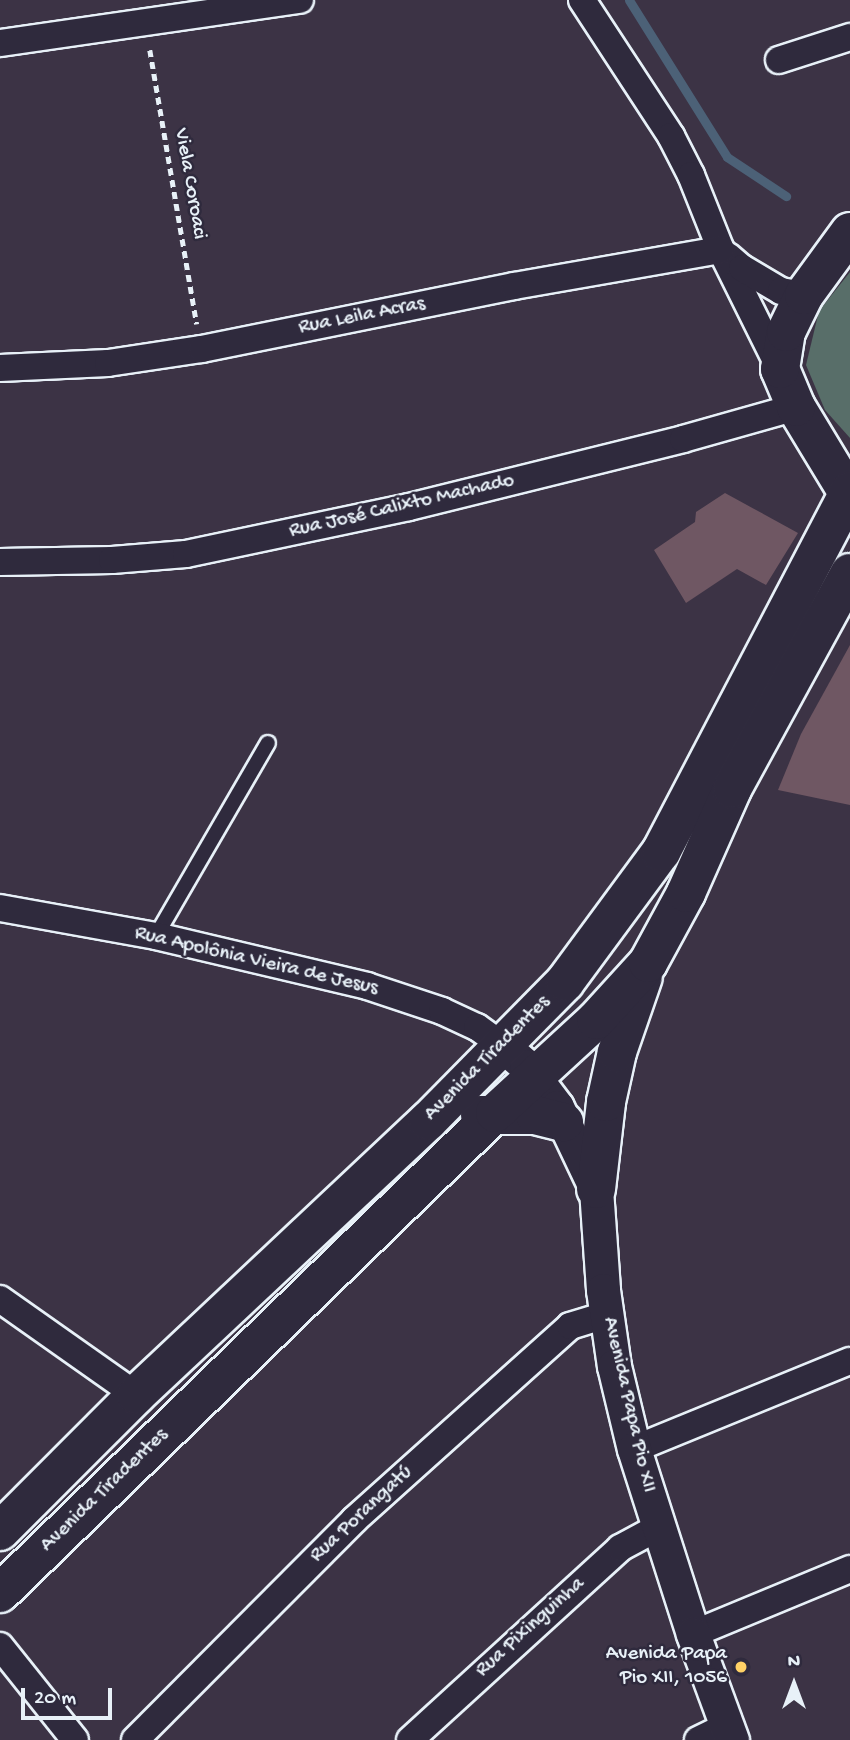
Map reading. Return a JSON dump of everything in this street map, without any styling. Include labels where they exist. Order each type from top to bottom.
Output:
[{"type":"main road","points":[[849,493],[796,407],[780,369],[786,332],[804,295],[850,232]]},
{"type":"main road","name":"Avenida Tiradentes","points":[[0,1531],[136,1395],[428,1121],[565,982],[661,852],[849,493]]},
{"type":"main road","name":"Avenida Tiradentes","points":[[0,1594],[495,1113],[596,1020],[648,963],[686,893],[732,789],[850,573]]},
{"type":"main road","points":[[596,1189],[606,1102],[617,1052],[648,963]]},
{"type":"main road","points":[[428,1121],[495,1113],[535,1115],[564,1122]]},
{"type":"street","points":[[0,43],[300,0]]},
{"type":"street","points":[[582,0],[671,136],[691,175],[722,250],[780,369]]},
{"type":"street","points":[[779,60],[850,37]]},
{"type":"street","points":[[722,250],[742,268],[781,291],[804,295]]},
{"type":"street","name":"Rua Leila Acras","points":[[0,368],[108,363],[202,349],[514,286],[722,250]]},
{"type":"street","name":"Rua José Calixto Machado","points":[[0,562],[112,560],[186,554],[435,500],[683,439],[796,407]]},
{"type":"street","name":"Rua Apolônia Vieira de Jesus","points":[[0,908],[156,936],[367,986],[442,1011],[477,1027],[502,1045]]},
{"type":"street","name":"Avenida Papa Pio XII","points":[[502,1045],[535,1076],[557,1107],[596,1189],[606,1315],[614,1366],[634,1450],[693,1634],[719,1735]]},
{"type":"street","points":[[0,1299],[136,1395]]},
{"type":"street","name":"Rua Porangatú","points":[[135,1740],[354,1520],[570,1326],[606,1315]]},
{"type":"street","points":[[634,1450],[850,1361]]},
{"type":"street","name":"Rua Pixinguinha","points":[[410,1740],[620,1548],[659,1527]]},
{"type":"street","points":[[693,1634],[850,1569]]},
{"type":"street","points":[[0,1646],[75,1740]]},
{"type":"lane","points":[[156,936],[268,743]]},
{"type":"path","name":"Viela Coroaci","points":[[146,24],[202,349]]},
{"type":"green space","points":[[850,272],[850,438],[825,410],[806,365],[819,311]]},
{"type":"building","points":[[725,493],[798,533],[766,585],[737,569],[686,603],[654,550],[695,522],[696,512]]},
{"type":"building","points":[[850,645],[850,805],[778,790],[801,734]]},
{"type":"waterway","points":[[629,0],[727,157],[786,196]]},
{"type":"place","name":"Avenida Papa Pio XII, 1056","points":[[741,1667]]}]
